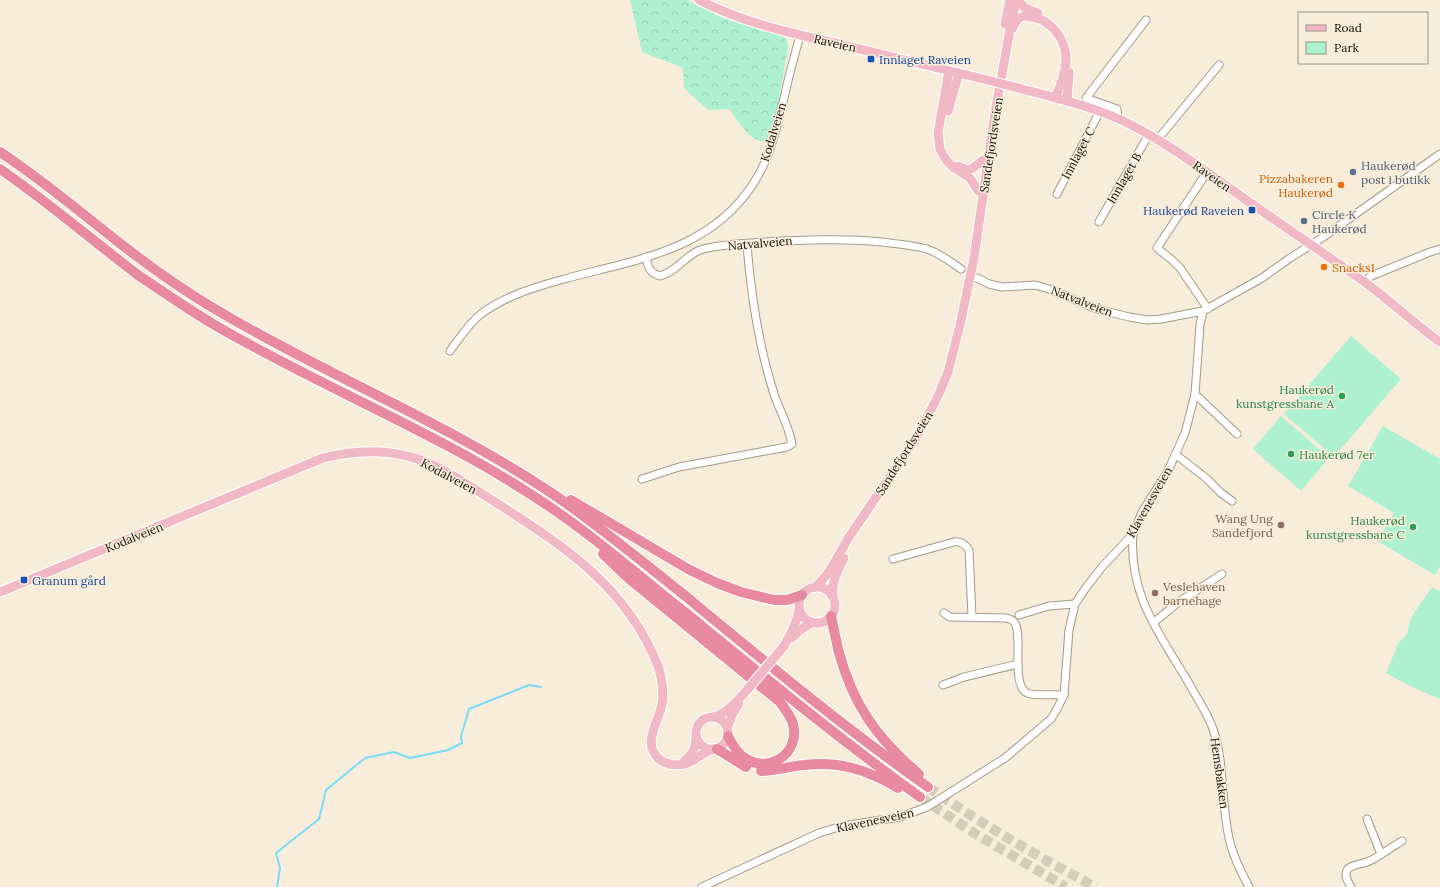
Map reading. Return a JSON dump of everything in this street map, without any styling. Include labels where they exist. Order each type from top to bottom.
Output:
[{"type":"highway","points":[[0,152],[42,182],[146,263],[199,299],[274,342],[455,435],[520,472],[601,529],[822,708],[929,785],[885,742],[865,715],[847,679],[831,616]]},
{"type":"highway","points":[[0,169],[43,200],[137,274],[192,311],[269,355],[449,446],[547,505],[612,554],[918,799],[870,773],[848,767],[825,764],[803,765],[758,771],[747,767],[715,749]]},
{"type":"highway","points":[[520,472],[531,474],[594,514],[688,569],[717,583],[746,593],[774,600],[787,600],[802,595]]},
{"type":"highway","points":[[547,505],[551,515],[592,545],[628,578],[773,696],[786,710],[793,725],[793,740],[787,753],[778,760],[763,765],[750,762],[743,757],[734,747],[728,732]]},
{"type":"main road","name":"Raveien","points":[[699,0],[736,17],[800,35],[975,77],[1067,101],[1100,111],[1118,119],[1153,137],[1312,244],[1364,282],[1440,342]]},
{"type":"main road","name":"Sandefjordsveien","points":[[967,290],[978,191],[992,99],[1010,0]]},
{"type":"main road","name":"Sandefjordsveien","points":[[816,587],[829,572],[849,537],[915,440],[939,394],[948,372],[974,258],[1008,35],[1017,0]]},
{"type":"main road","points":[[1017,0],[1026,9],[1046,18],[1058,27],[1066,38],[1070,50],[1067,101]]},
{"type":"main road","points":[[1008,35],[1020,17],[1037,17],[1054,28],[1064,45],[1066,63],[1061,85],[1055,98]]},
{"type":"main road","points":[[949,71],[938,133],[938,142],[940,150],[946,160],[953,167],[970,178],[978,191]]},
{"type":"main road","points":[[959,74],[947,113],[943,132],[943,144],[950,159],[960,168],[967,170],[973,168],[983,160]]},
{"type":"main road","name":"Kodalveien","points":[[0,592],[323,458],[367,451],[387,452],[408,456],[440,469],[520,518],[586,565],[612,592],[625,607],[642,633],[654,656],[661,676],[663,693],[662,702],[659,717],[651,737],[652,748],[657,758],[662,762],[672,765],[680,764]]},
{"type":"main road","name":"Sandefjordsveien","points":[[832,596],[832,588],[836,574],[873,502]]},
{"type":"main road","points":[[784,646],[794,628],[797,618],[799,607],[802,595],[808,589],[816,587],[825,589],[832,596],[835,606],[831,616],[821,622],[812,622],[805,618],[799,607]]},
{"type":"main road","points":[[680,764],[692,754],[696,745],[696,732],[699,724],[706,718],[714,717],[728,710],[748,689],[784,646],[799,631],[812,622]]},
{"type":"main road","points":[[680,764],[690,762],[705,752],[724,744],[733,713],[748,689]]},
{"type":"main road","points":[[714,717],[722,721],[728,732]]},
{"type":"main road","points":[[696,736],[697,740],[703,747],[715,749]]},
{"type":"street","name":"Raveien","points":[[1118,119],[1117,109],[1086,98],[1146,20]]},
{"type":"street","name":"Kodalveien","points":[[450,351],[463,333],[479,316],[503,300],[532,288],[646,258],[667,251],[690,241],[714,226],[734,208],[753,184],[772,146],[800,35]]},
{"type":"street","points":[[1153,137],[1219,65]]},
{"type":"street","name":"Innlaget C","points":[[1057,194],[1100,111]]},
{"type":"street","name":"Innlaget B","points":[[1099,222],[1153,137]]},
{"type":"street","name":"Natvalveien","points":[[978,278],[989,284],[1002,287],[1035,285],[1062,294],[1097,309],[1148,320],[1161,319],[1205,310],[1262,278],[1440,155]]},
{"type":"street","points":[[1205,310],[1180,268],[1157,248],[1207,172]]},
{"type":"street","name":"Natvalveien","points":[[646,258],[648,269],[654,274],[660,276],[666,274],[692,254],[713,247],[837,239],[910,245],[928,250],[961,269]]},
{"type":"street","points":[[642,479],[679,467],[787,447],[792,444],[791,434],[776,398],[761,346],[750,285],[747,244]]},
{"type":"street","points":[[1364,282],[1371,276],[1440,249]]},
{"type":"street","name":"Klavenesveien","points":[[702,887],[819,833],[842,826],[900,817],[927,807],[1008,755],[1051,718],[1064,695],[1069,630],[1075,604],[1085,588],[1102,567],[1133,534],[1142,512],[1167,473],[1185,433],[1195,394],[1200,325],[1205,310]]},
{"type":"street","points":[[1195,394],[1237,434]]},
{"type":"street","name":"Klavenesveien","points":[[1175,454],[1206,478],[1221,493],[1232,501]]},
{"type":"street","name":"Hemsbakken","points":[[1133,534],[1131,551],[1135,579],[1145,607],[1213,728],[1220,756],[1230,845],[1249,887]]},
{"type":"street","points":[[894,558],[954,542],[963,543],[969,550],[972,617]]},
{"type":"street","points":[[1153,623],[1180,601],[1222,574]]},
{"type":"street","points":[[1019,615],[1049,606],[1075,604]]},
{"type":"street","points":[[944,613],[950,617],[1006,618],[1014,621],[1017,632],[1020,682],[1025,692],[1032,695],[1064,695]]},
{"type":"street","points":[[943,685],[964,677],[1018,664]]},
{"type":"street","points":[[1367,819],[1381,854]]},
{"type":"street","points":[[1351,887],[1346,875],[1346,871],[1349,867],[1371,861],[1402,841]]},
{"type":"green space","points":[[630,0],[687,0],[723,18],[784,37],[787,41],[788,48],[778,103],[770,137],[767,142],[755,139],[750,135],[729,109],[708,110],[684,88],[683,68],[642,52]]},
{"type":"green space","name":"Haukerød kunstgressbane A","points":[[1351,336],[1401,379],[1334,457],[1284,414]]},
{"type":"green space","name":"Haukerød 7er","points":[[1281,416],[1329,458],[1301,491],[1253,449]]},
{"type":"green space","points":[[1383,426],[1440,459],[1440,566],[1435,575],[1377,541],[1394,513],[1348,486]]},
{"type":"green space","points":[[1432,587],[1440,591],[1440,699],[1412,687],[1386,673],[1399,642],[1407,634],[1412,616]]},
{"type":"waterway","points":[[277,887],[280,868],[276,853],[319,819],[326,790],[365,758],[394,752],[410,758],[448,750],[462,743],[461,736],[469,709],[529,685],[541,687]]},
{"type":"tunnel","points":[[928,787],[1010,840],[1096,887]]},
{"type":"tunnel","points":[[920,797],[974,833],[1066,887]]},
{"type":"place","name":"Innlaget Raveien","points":[[871,59]]},
{"type":"place","name":"Haukerød post i butikk","points":[[1353,172]]},
{"type":"place","name":"Pizzabakeren Haukerød","points":[[1341,185]]},
{"type":"place","name":"Haukerød Raveien","points":[[1252,210]]},
{"type":"place","name":"Circle K Haukerød","points":[[1304,221]]},
{"type":"place","name":"Snacks1","points":[[1324,267]]},
{"type":"place","name":"Haukerød kunstgressbane A","points":[[1342,396]]},
{"type":"place","name":"Haukerød 7er","points":[[1291,454]]},
{"type":"place","name":"Wang Ung Sandefjord","points":[[1281,525]]},
{"type":"place","name":"Haukerød kunstgressbane C","points":[[1413,527]]},
{"type":"place","name":"Granum gård","points":[[24,580]]},
{"type":"place","name":"Veslehaven barnehage","points":[[1155,593]]}]
